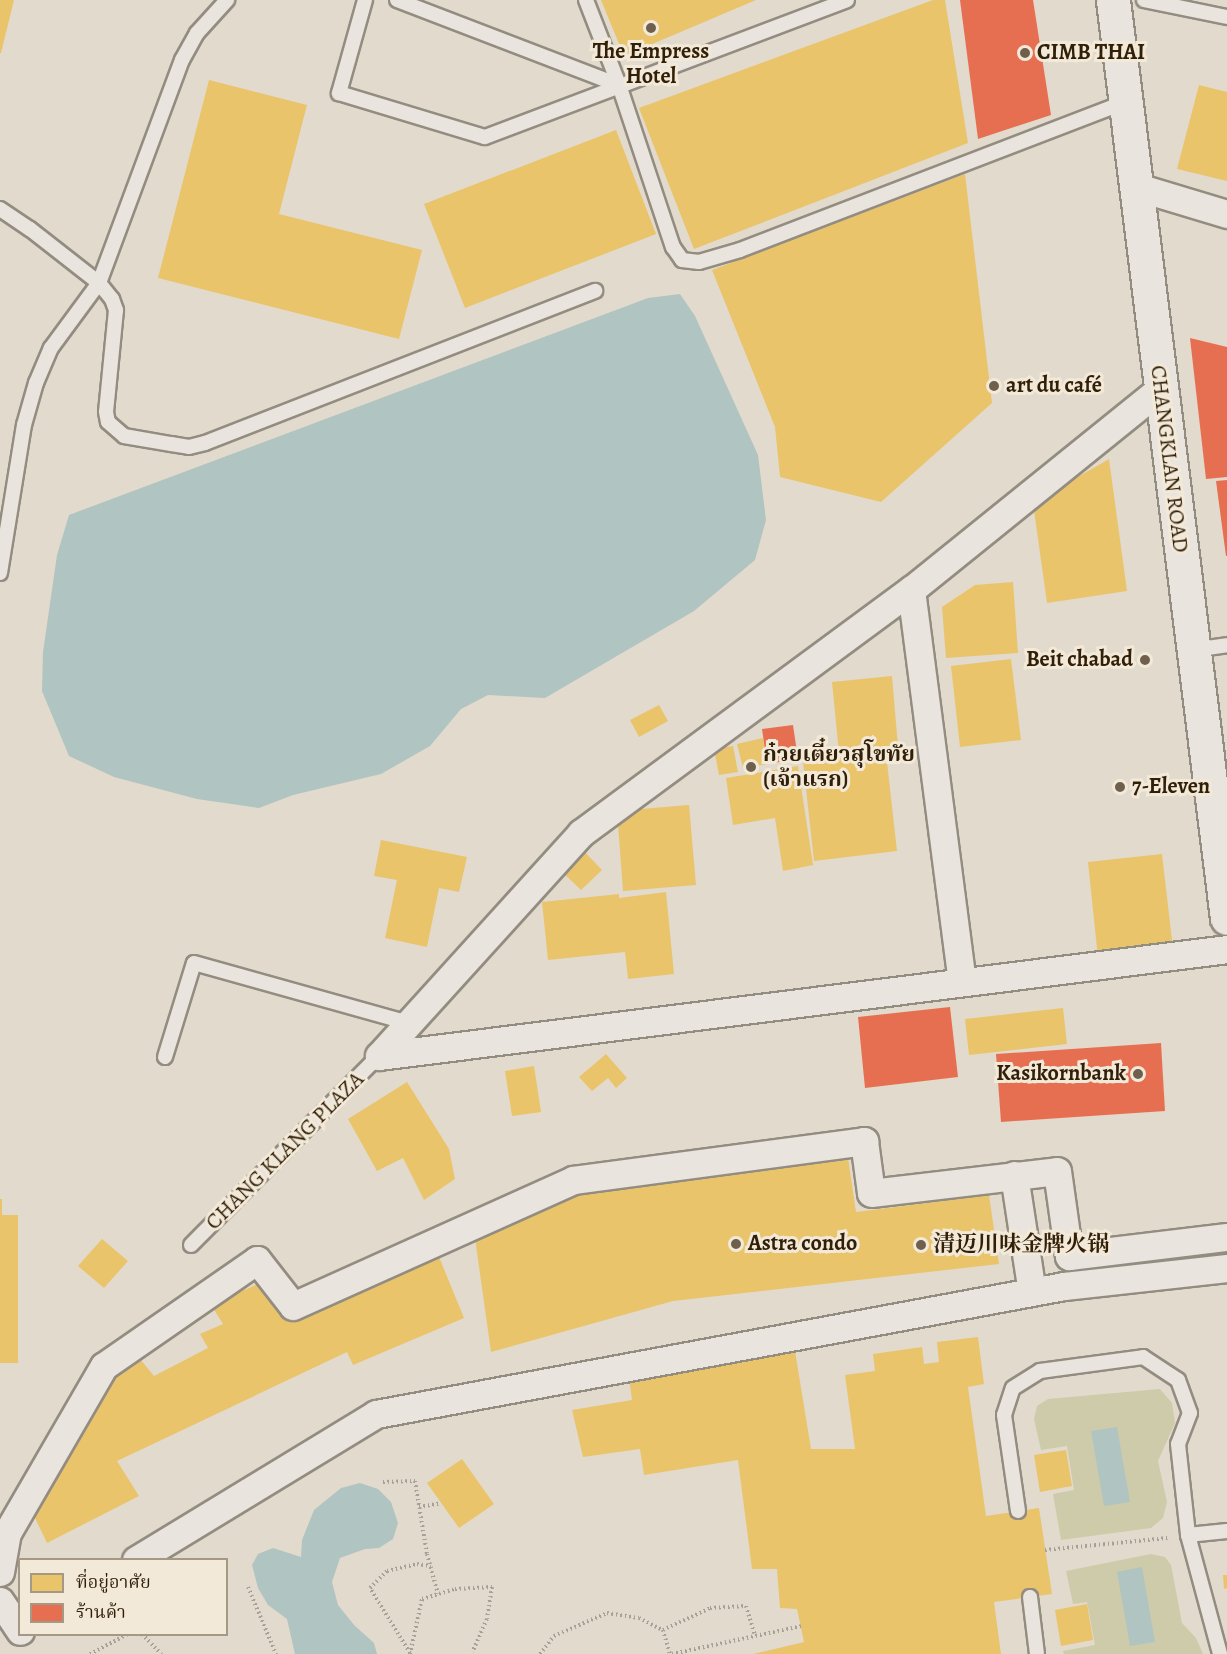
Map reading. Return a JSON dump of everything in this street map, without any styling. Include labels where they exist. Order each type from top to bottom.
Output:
[{"type":"street","name":"CHANGKLAN ROAD","points":[[1113,0],[1134,186],[1227,918]]},
{"type":"street","points":[[1134,186],[1227,214]]},
{"type":"street","points":[[379,1056],[581,833],[911,590],[1160,389]]},
{"type":"street","points":[[911,590],[962,981]]},
{"type":"street","points":[[379,1056],[1227,949]]},
{"type":"street","points":[[0,1572],[7,1533],[104,1366],[257,1260],[293,1306],[573,1180],[864,1141],[871,1193],[1014,1174],[1058,1171],[1069,1256],[1227,1237]]},
{"type":"street","points":[[1014,1174],[1032,1292]]},
{"type":"street","points":[[139,1558],[376,1414],[1064,1286],[1227,1268]]},
{"type":"street","points":[[0,1601],[18,1627]]},
{"type":"lane","points":[[0,573],[29,401],[51,348],[99,283],[182,60],[197,33],[227,0]]},
{"type":"lane","points":[[364,0],[339,93],[484,137],[847,0]]},
{"type":"lane","points":[[397,0],[619,85]]},
{"type":"lane","points":[[586,0],[619,85],[673,247],[682,260],[699,262],[740,250],[1125,102]]},
{"type":"lane","points":[[1144,0],[1227,17]]},
{"type":"lane","points":[[0,209],[30,229],[99,283],[112,299],[116,310],[106,412],[108,422],[124,436],[189,447],[205,443],[595,291]]},
{"type":"lane","points":[[1193,650],[1227,645]]},
{"type":"lane","points":[[165,1057],[194,963],[409,1023]]},
{"type":"lane","name":"CHANG KLANG PLAZA","points":[[191,1245],[379,1056]]},
{"type":"lane","points":[[1018,1511],[1004,1415],[1012,1388],[1040,1371],[1143,1357],[1178,1380],[1190,1413],[1178,1444],[1188,1535],[1220,1654]]},
{"type":"lane","points":[[1188,1535],[1227,1531]]},
{"type":"lane","points":[[1030,1597],[1037,1654]]},
{"type":"path","points":[[384,1482],[415,1481],[438,1594]]},
{"type":"path","points":[[419,1507],[441,1503]]},
{"type":"path","points":[[1045,1550],[1188,1535]]},
{"type":"path","points":[[410,1654],[370,1588],[387,1571],[417,1564],[431,1566]]},
{"type":"path","points":[[248,1587],[276,1654]]},
{"type":"path","points":[[410,1654],[422,1599],[455,1589],[492,1587],[487,1619],[473,1653]]},
{"type":"path","points":[[663,1630],[688,1615],[710,1608],[746,1606],[755,1636]]},
{"type":"path","points":[[540,1654],[554,1636],[607,1613],[639,1618],[663,1630],[671,1654],[801,1626]]},
{"type":"path","points":[[90,1654],[126,1636]]},
{"type":"path","points":[[143,1636],[160,1654]]},
{"type":"shaded area","points":[[680,294],[695,316],[758,455],[766,520],[755,560],[694,611],[545,698],[488,695],[461,709],[430,746],[381,774],[293,795],[259,808],[197,799],[114,777],[69,756],[42,691],[43,652],[57,555],[69,515],[648,298]]},
{"type":"shaded area","points":[[1160,1389],[1172,1403],[1175,1423],[1158,1461],[1167,1502],[1163,1518],[1151,1528],[1061,1540],[1053,1494],[1074,1490],[1067,1446],[1041,1450],[1034,1419],[1037,1406],[1048,1399]]},
{"type":"shaded area","points":[[1117,1427],[1130,1502],[1104,1506],[1091,1431]]},
{"type":"shaded area","points":[[360,1483],[378,1489],[391,1502],[398,1523],[393,1539],[379,1548],[365,1549],[340,1558],[332,1582],[338,1605],[354,1625],[374,1643],[377,1654],[295,1654],[287,1619],[268,1605],[258,1588],[252,1565],[258,1554],[273,1548],[301,1557],[302,1540],[314,1510],[341,1488]]},
{"type":"shaded area","points":[[1151,1554],[1165,1557],[1171,1565],[1182,1623],[1196,1638],[1203,1654],[1064,1654],[1063,1651],[1095,1645],[1087,1602],[1073,1604],[1066,1571]]},
{"type":"shaded area","points":[[1142,1567],[1155,1642],[1130,1646],[1117,1572]]},
{"type":"building: ที่อยู่อาศัย","points":[[0,0],[14,0],[1,53],[0,53]]},
{"type":"building: ที่อยู่อาศัย","name":"The Empress Hotel","points":[[601,0],[756,0],[624,56]]},
{"type":"building: ที่อยู่อาศัย","points":[[933,0],[945,0],[968,143],[694,249],[639,108]]},
{"type":"building: ที่อยู่อาศัย","points":[[209,80],[307,105],[279,214],[422,250],[399,339],[158,278]]},
{"type":"building: ที่อยู่อาศัย","points":[[1199,85],[1227,92],[1227,181],[1177,169]]},
{"type":"building: ที่อยู่อาศัย","points":[[616,130],[656,234],[465,308],[424,204]]},
{"type":"building: ที่อยู่อาศัย","points":[[965,174],[992,403],[881,502],[780,477],[775,427],[712,270]]},
{"type":"building: ที่อยู่อาศัย","points":[[1109,459],[1127,591],[1047,603],[1033,503]]},
{"type":"building: ที่อยู่อาศัย","points":[[1013,582],[1018,653],[946,658],[942,607],[975,585]]},
{"type":"building: ที่อยู่อาศัย","points":[[1011,659],[1021,740],[960,747],[951,666]]},
{"type":"building: ที่อยู่อาศัย","points":[[892,676],[898,747],[839,753],[832,682]]},
{"type":"building: ที่อยู่อาศัย","points":[[659,705],[668,721],[639,737],[630,720]]},
{"type":"building: ที่อยู่อาศัย","points":[[763,738],[767,764],[743,768],[737,744]]},
{"type":"building: ที่อยู่อาศัย","points":[[733,746],[738,772],[719,775],[714,749]]},
{"type":"building: ที่อยู่อาศัย","points":[[886,753],[897,851],[814,861],[803,762]]},
{"type":"building: ที่อยู่อาศัย","points":[[798,766],[813,865],[783,871],[775,818],[733,825],[726,778]]},
{"type":"building: ที่อยู่อาศัย","points":[[689,805],[696,885],[623,891],[617,811]]},
{"type":"building: ที่อยู่อาศัย","points":[[381,840],[467,857],[459,892],[439,888],[427,947],[385,938],[397,880],[374,876]]},
{"type":"building: ที่อยู่อาศัย","points":[[581,848],[602,870],[581,890],[559,869]]},
{"type":"building: ที่อยู่อาศัย","points":[[1162,854],[1173,949],[1098,958],[1088,862]]},
{"type":"building: ที่อยู่อาศัย","points":[[666,892],[674,974],[628,979],[625,952],[548,960],[542,902],[619,894],[619,898]]},
{"type":"building: ที่อยู่อาศัย","points":[[1063,1008],[1067,1044],[969,1055],[965,1019]]},
{"type":"building: ที่อยู่อาศัย","points":[[606,1054],[627,1078],[616,1088],[608,1078],[592,1091],[579,1077]]},
{"type":"building: ที่อยู่อาศัย","points":[[534,1066],[541,1112],[512,1116],[505,1071]]},
{"type":"building: ที่อยู่อาศัย","points":[[407,1082],[449,1149],[455,1179],[424,1200],[403,1158],[377,1171],[348,1119]]},
{"type":"building: ที่อยู่อาศัย","name":"Astra condo","points":[[847,1151],[856,1212],[989,1195],[999,1264],[673,1301],[491,1352],[473,1224],[662,1172]]},
{"type":"building: ที่อยู่อาศัย","points":[[0,1199],[2,1199],[2,1215],[18,1215],[18,1363],[0,1363]]},
{"type":"building: ที่อยู่อาศัย","points":[[102,1239],[128,1261],[104,1288],[78,1266]]},
{"type":"building: ที่อยู่อาศัย","points":[[435,1247],[464,1318],[353,1365],[347,1352],[117,1461],[139,1496],[47,1543],[25,1497],[86,1398],[140,1359],[154,1376],[208,1348],[200,1334],[223,1324],[211,1305],[260,1283],[287,1315]]},
{"type":"building: ที่อยู่อาศัย","points":[[978,1337],[984,1384],[968,1387],[986,1516],[1039,1508],[1052,1594],[994,1602],[1001,1654],[753,1654],[804,1642],[797,1609],[780,1608],[777,1569],[752,1569],[738,1460],[644,1475],[640,1449],[583,1457],[572,1410],[632,1400],[629,1378],[795,1351],[811,1449],[855,1449],[845,1375],[875,1371],[873,1354],[922,1347],[924,1364],[939,1362],[937,1342]]},
{"type":"building: ที่อยู่อาศัย","points":[[1066,1450],[1072,1486],[1040,1492],[1034,1455]]},
{"type":"building: ที่อยู่อาศัย","points":[[462,1459],[494,1504],[459,1528],[427,1483]]},
{"type":"building: ที่อยู่อาศัย","points":[[1223,1575],[1227,1575],[1227,1588],[1224,1589]]},
{"type":"building: ที่อยู่อาศัย","points":[[1087,1604],[1093,1640],[1061,1646],[1055,1610]]},
{"type":"building: ร้านค้า","points":[[960,0],[1033,0],[1051,115],[978,139]]},
{"type":"building: ร้านค้า","points":[[1190,338],[1227,347],[1227,477],[1206,479]]},
{"type":"building: ร้านค้า","points":[[1227,480],[1227,556],[1226,556],[1216,481]]},
{"type":"building: ร้านค้า","points":[[793,725],[798,759],[767,764],[762,729]]},
{"type":"building: ร้านค้า","points":[[950,1007],[958,1077],[865,1088],[858,1017]]},
{"type":"building: ร้านค้า","points":[[1161,1043],[1165,1111],[1001,1122],[996,1054]]},
{"type":"place","name":"The Empress Hotel","points":[[651,28]]},
{"type":"place","name":"CIMB THAI","points":[[1025,53]]},
{"type":"place","name":"art du café","points":[[994,386]]},
{"type":"place","name":"Beit chabad","points":[[1145,660]]},
{"type":"place","name":"ก๋วยเตี๋ยวสุโขทัย (เจ้าแรก)","points":[[751,767]]},
{"type":"place","name":"7-Eleven","points":[[1120,787]]},
{"type":"place","name":"Kasikornbank","points":[[1138,1074]]},
{"type":"place","name":"Astra condo","points":[[736,1244]]},
{"type":"place","name":"清迈川味金牌火锅","points":[[921,1245]]}]
